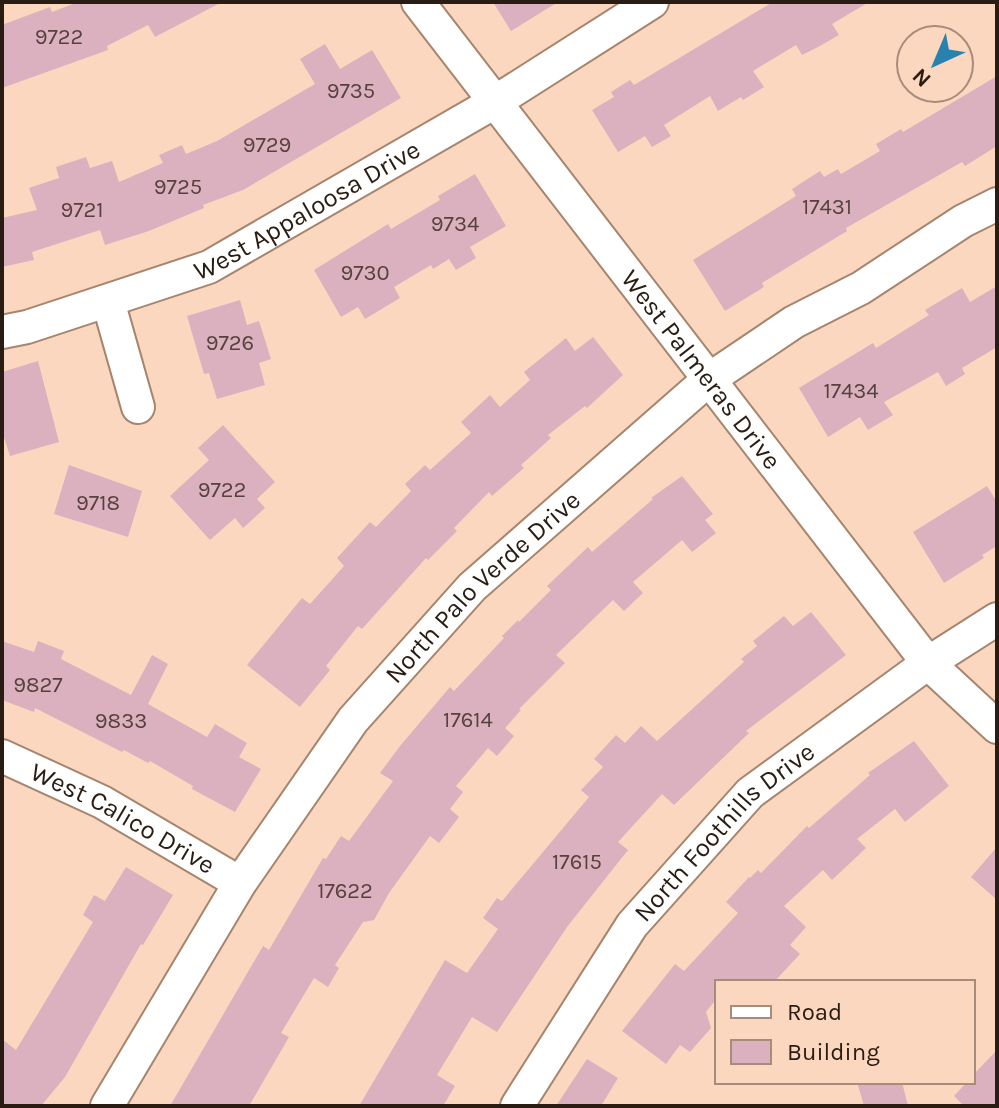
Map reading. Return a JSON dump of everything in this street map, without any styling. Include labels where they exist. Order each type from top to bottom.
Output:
[{"type":"street","name":"West Palmeras Drive","points":[[418,2],[928,663],[997,727]]},
{"type":"street","name":"West Appaloosa Drive","points":[[2,332],[27,327],[209,267],[495,102],[652,2]]},
{"type":"street","name":"North Palo Verde Drive","points":[[107,1106],[240,883],[353,720],[472,587],[708,380],[794,322],[861,288],[963,221],[997,204]]},
{"type":"street","points":[[108,301],[138,407]]},
{"type":"street","name":"North Foothills Drive","points":[[517,1106],[632,925],[750,793],[928,663],[997,619]]},
{"type":"street","name":"West Calico Drive","points":[[2,756],[102,802],[240,883]]},
{"type":"building","points":[[78,2],[222,2],[155,37],[148,25],[107,46],[108,50],[2,88],[2,25],[50,7],[52,12]]},
{"type":"building","points":[[493,2],[558,2],[511,31]]},
{"type":"building","points":[[773,2],[869,2],[832,24],[839,35],[802,55],[796,45],[753,71],[764,87],[743,100],[741,97],[718,111],[710,96],[664,125],[671,136],[652,147],[645,136],[618,152],[592,110],[614,97],[611,92],[630,80],[634,85]]},
{"type":"building","points":[[325,44],[340,69],[372,50],[401,98],[243,190],[203,205],[204,208],[105,245],[100,230],[32,252],[34,260],[2,267],[2,218],[37,210],[29,188],[59,178],[56,167],[86,157],[90,168],[112,161],[119,182],[163,163],[159,155],[182,145],[186,154],[217,141],[315,84],[300,59]]},
{"type":"building","points":[[997,76],[997,146],[965,166],[962,162],[846,228],[847,231],[762,283],[764,287],[725,311],[693,260],[796,196],[792,189],[820,171],[824,177],[838,169],[841,174],[880,151],[876,144],[901,129],[903,132],[950,104],[975,104],[975,89]]},
{"type":"building","points":[[475,174],[506,226],[470,247],[476,258],[456,270],[449,259],[433,269],[431,265],[394,287],[400,298],[365,319],[358,307],[341,317],[314,270],[388,224],[391,229],[440,200],[438,196]]},
{"type":"building","points":[[997,286],[997,347],[962,368],[965,374],[946,386],[938,372],[884,402],[893,415],[868,430],[860,417],[828,437],[799,388],[873,343],[876,348],[929,315],[925,310],[962,288],[970,302]]},
{"type":"building","points":[[240,300],[247,325],[259,321],[271,359],[259,363],[265,385],[217,399],[209,373],[204,374],[187,316]]},
{"type":"building","points":[[593,337],[623,375],[587,408],[585,406],[548,435],[551,438],[521,465],[524,468],[492,496],[489,492],[454,528],[457,531],[428,560],[426,558],[362,629],[358,626],[326,666],[330,670],[300,707],[247,665],[302,598],[310,604],[344,566],[337,558],[370,522],[376,527],[411,491],[405,484],[425,465],[430,470],[471,433],[461,422],[490,395],[500,407],[530,380],[524,372],[566,338],[575,351]]},
{"type":"building","points":[[38,361],[59,442],[10,456],[2,431],[2,372]]},
{"type":"building","points":[[223,425],[275,482],[257,499],[265,508],[243,528],[235,518],[210,540],[170,496],[209,460],[198,448]]},
{"type":"building","points":[[69,465],[142,491],[128,537],[54,514]]},
{"type":"building","points":[[682,476],[713,514],[705,520],[716,533],[692,552],[682,540],[633,582],[643,593],[624,611],[613,600],[556,655],[565,663],[519,709],[505,728],[514,736],[497,756],[488,748],[456,786],[463,792],[450,809],[459,817],[439,843],[430,836],[389,893],[374,920],[363,922],[335,965],[339,968],[328,987],[314,978],[281,1033],[289,1037],[249,1106],[170,1106],[263,946],[269,950],[323,858],[326,859],[341,836],[349,841],[393,781],[380,773],[400,746],[450,687],[454,691],[504,638],[502,636],[551,590],[547,586],[588,547],[592,552],[651,498]]},
{"type":"building","points":[[987,486],[997,502],[997,546],[944,583],[913,532]]},
{"type":"building","points":[[811,612],[846,655],[746,731],[749,733],[674,805],[662,794],[618,842],[628,850],[567,927],[497,1032],[472,1017],[437,1075],[455,1086],[443,1106],[359,1106],[445,960],[467,973],[498,929],[483,918],[497,898],[502,901],[589,797],[581,790],[603,767],[594,759],[616,735],[625,743],[641,726],[657,741],[744,662],[741,659],[757,646],[753,641],[784,616],[793,626]]},
{"type":"building","points":[[2,641],[34,652],[38,641],[64,651],[61,659],[131,695],[152,655],[168,664],[148,704],[207,737],[215,724],[247,743],[239,757],[261,769],[235,812],[192,789],[193,786],[150,761],[148,763],[124,750],[122,752],[35,708],[34,712],[2,700]]},
{"type":"building","points":[[914,741],[949,786],[905,822],[895,809],[857,839],[866,848],[832,880],[823,870],[784,906],[806,927],[790,945],[800,954],[776,980],[715,980],[715,1001],[706,1012],[711,1028],[690,1052],[680,1045],[666,1064],[622,1031],[675,964],[684,971],[738,913],[726,902],[749,877],[758,870],[761,873],[807,826],[809,828],[870,775],[868,773]]},
{"type":"building","points":[[997,847],[997,900],[971,877]]},
{"type":"building","points":[[126,867],[173,895],[141,944],[65,1077],[41,1106],[2,1106],[2,1039],[16,1050],[93,922],[83,915],[94,895],[105,901]]},
{"type":"building","points":[[997,1050],[997,1106],[964,1106],[954,1096],[965,1084],[975,1084],[975,1073]]},
{"type":"building","points":[[587,1059],[618,1078],[601,1106],[556,1106]]},
{"type":"building","points":[[858,1084],[902,1084],[908,1106],[864,1106]]}]
